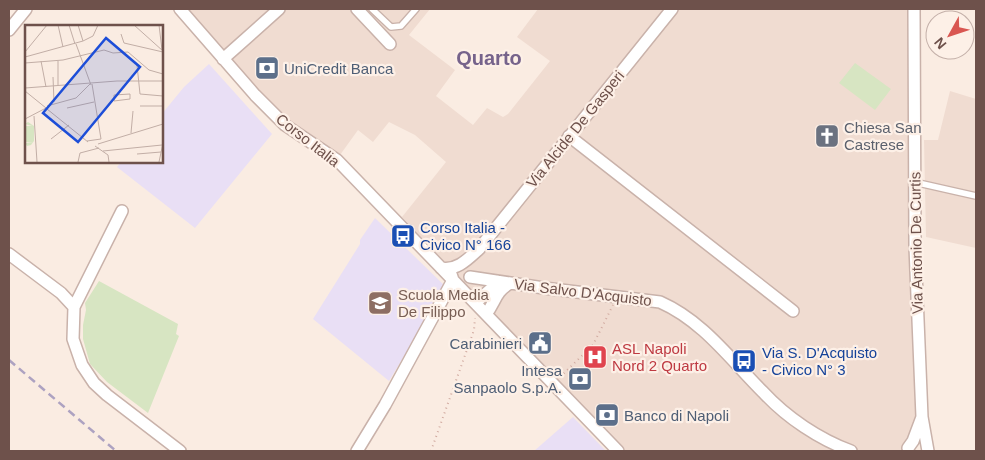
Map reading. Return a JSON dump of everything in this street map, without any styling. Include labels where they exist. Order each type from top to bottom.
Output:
[{"type":"street","points":[[9,30],[26,9]]},
{"type":"street","name":"Corso Italia","points":[[180,9],[254,95],[285,125],[337,160],[475,302],[481,315],[553,384],[618,451]]},
{"type":"street","points":[[223,59],[279,9]]},
{"type":"street","points":[[357,9],[390,44]]},
{"type":"street","name":"Via Alcide De Gasperi","points":[[457,266],[479,249],[672,9]]},
{"type":"street","name":"Via Antonio De Curtis","points":[[914,9],[914,182],[922,417],[928,451]]},
{"type":"street","points":[[568,136],[793,311]]},
{"type":"street","points":[[122,211],[74,307],[73,339],[82,365],[106,395],[180,451]]},
{"type":"street","name":"Via Alcide De Gasperi","points":[[470,275],[479,249]]},
{"type":"street","points":[[9,254],[61,293],[74,307]]},
{"type":"street","points":[[357,451],[385,405],[453,280],[451,274],[457,266]]},
{"type":"street","points":[[441,268],[457,266],[468,268],[469,280],[463,284],[453,280]]},
{"type":"street","name":"Via Salvo D'Acquisto","points":[[470,275],[544,288],[660,302],[677,309],[719,343],[763,394],[828,448],[851,451]]},
{"type":"street","points":[[475,302],[491,289],[497,281]]},
{"type":"street","points":[[481,315],[504,287],[510,283]]},
{"type":"street","name":"Via Antonio De Curtis","points":[[906,450],[913,441],[922,417]]},
{"type":"street","points":[[906,450],[919,446],[928,451]]},
{"type":"lane","points":[[372,9],[391,27],[401,26],[416,9]]},
{"type":"lane","points":[[914,182],[976,196]]},
{"type":"path","points":[[553,384],[594,345],[618,296]]},
{"type":"path","points":[[431,451],[481,315]]},
{"type":"shaded area","points":[[183,9],[430,9],[409,35],[455,70],[436,96],[473,125],[487,108],[503,117],[508,114],[550,61],[517,37],[538,9],[911,9],[920,416],[907,446],[902,451],[623,451],[560,382],[402,217],[446,162],[415,135],[389,122],[373,142],[358,130],[340,155],[287,124]]},
{"type":"shaded area","points":[[209,64],[272,134],[195,228],[117,167],[121,162],[162,162],[162,114],[184,87]]},
{"type":"shaded area","points":[[950,91],[976,99],[976,248],[926,237],[924,140],[938,140]]},
{"type":"shaded area","name":"Scuola Media De Filippo","points":[[375,218],[446,287],[389,381],[313,319]]},
{"type":"shaded area","points":[[573,417],[606,451],[534,451]]},
{"type":"green space","points":[[855,63],[891,89],[875,110],[839,83]]},
{"type":"green space","points":[[99,281],[178,324],[176,334],[179,336],[148,413],[107,382],[90,364],[83,339],[85,303]]},
{"type":"railway","points":[[9,360],[116,451]]},
{"type":"place","name":"UniCredit Banca","points":[[267,68]]},
{"type":"place","name":"Chiesa San Castrese","points":[[827,136]]},
{"type":"place","name":"Corso Italia - Civico N° 166","points":[[403,236]]},
{"type":"place","name":"Scuola Media De Filippo","points":[[380,303]]},
{"type":"place","name":"Carabinieri","points":[[540,343]]},
{"type":"place","name":"ASL Napoli Nord 2 Quarto","points":[[595,357]]},
{"type":"place","name":"Via S. D'Acquisto - Civico N° 3","points":[[744,361]]},
{"type":"place","name":"Intesa Sanpaolo S.p.A.","points":[[580,379]]},
{"type":"place","name":"Banco di Napoli","points":[[607,415]]},
{"type":"district","name":"Quarto","points":[[489,58]]}]
